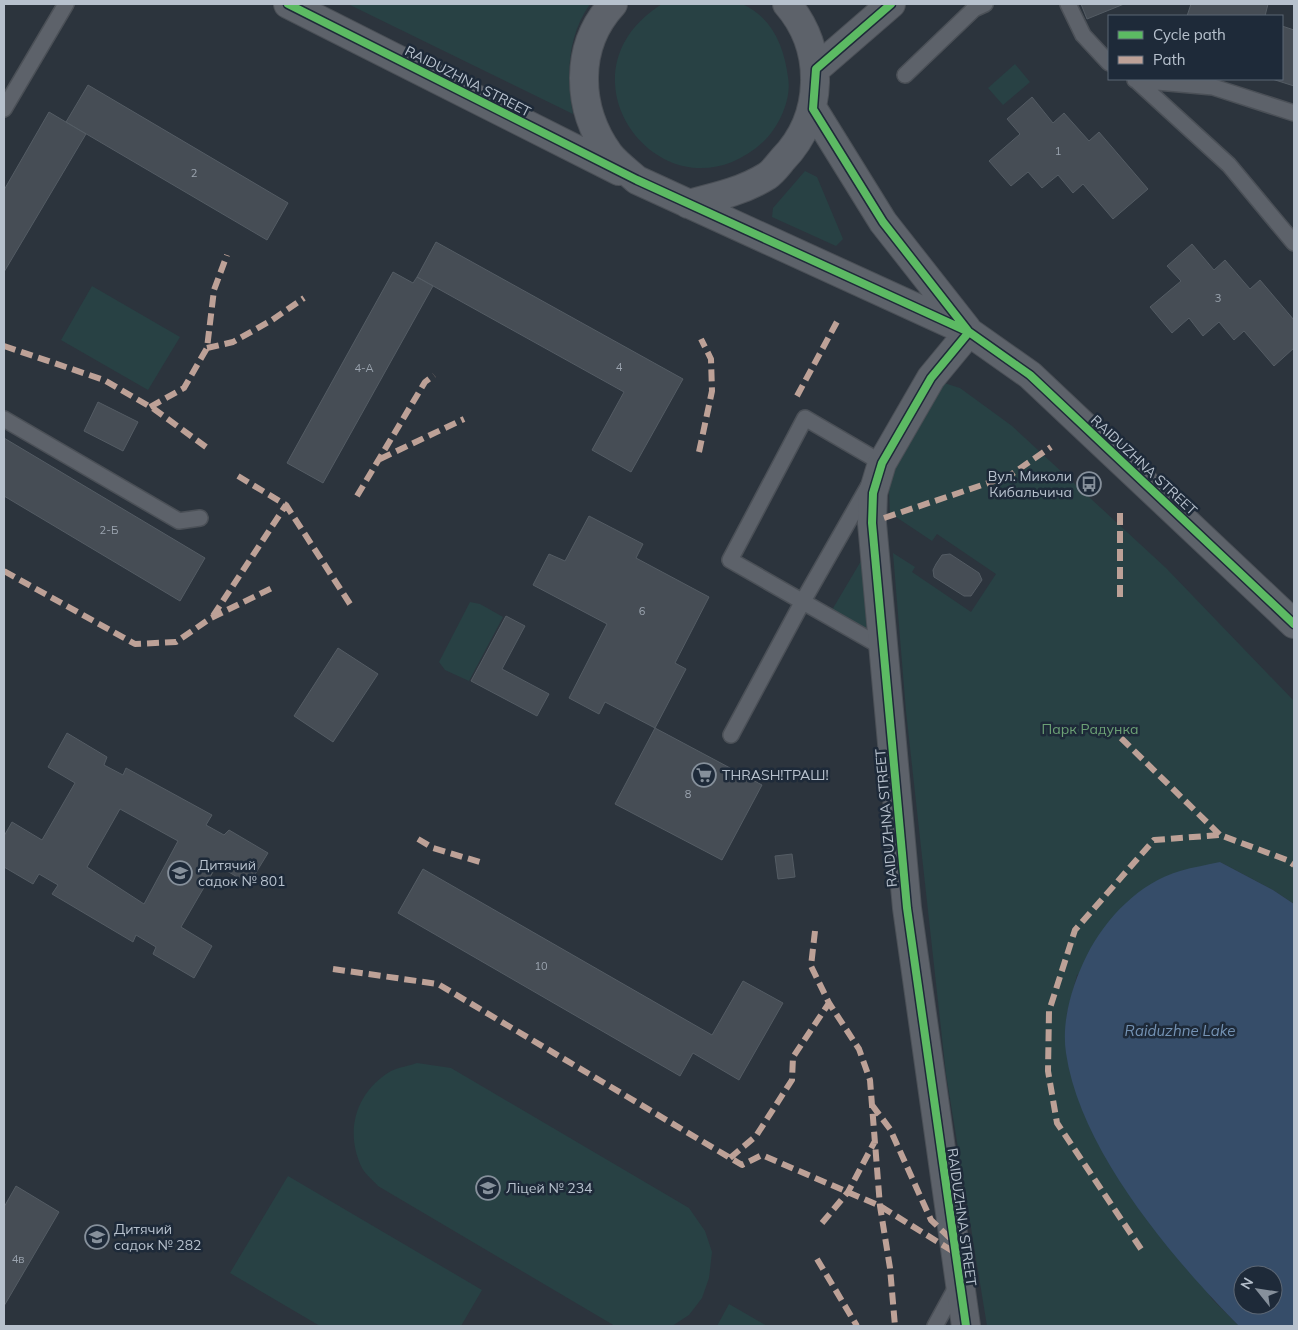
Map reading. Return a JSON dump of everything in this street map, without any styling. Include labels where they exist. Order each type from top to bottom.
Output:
[{"type":"street","name":"RAIDUZHNA STREET","points":[[288,4],[637,180],[969,332],[1030,375],[1294,624]]},
{"type":"street","points":[[613,4],[602,16],[587,50],[583,87],[590,123],[609,155],[637,180]]},
{"type":"street","points":[[688,204],[733,193],[769,175],[796,146],[813,109],[816,69],[810,41],[796,15],[787,4]]},
{"type":"street","points":[[816,69],[891,4]]},
{"type":"street","name":"RAIDUZHNA STREET","points":[[813,109],[883,222],[969,332]]},
{"type":"street","name":"RAIDUZHNA STREET","points":[[966,1326],[907,908],[872,523],[873,492],[882,462],[931,378],[969,332]]},
{"type":"lane","points":[[4,109],[66,4]]},
{"type":"lane","points":[[904,75],[974,9],[985,4]]},
{"type":"lane","points":[[1068,4],[1083,35],[1108,62]]},
{"type":"lane","points":[[1136,80],[1213,87],[1294,113]]},
{"type":"lane","points":[[1136,80],[1230,165],[1294,243]]},
{"type":"lane","points":[[730,735],[803,601],[882,462],[805,418],[730,560],[803,601],[882,646]]},
{"type":"lane","points":[[4,419],[179,521],[200,518]]},
{"type":"lane","points":[[935,1326],[959,1283]]},
{"type":"green space","points":[[348,4],[590,4],[577,30],[570,57],[569,85],[573,114]]},
{"type":"green space","points":[[662,4],[742,4],[769,25],[780,44],[789,85],[786,103],[779,121],[763,142],[726,164],[691,167],[659,156],[633,133],[618,102],[616,68],[629,34]]},
{"type":"green space","points":[[1015,64],[1030,82],[1003,105],[988,88]]},
{"type":"green space","points":[[805,171],[817,177],[843,239],[836,246],[772,217],[773,208]]},
{"type":"green space","points":[[92,286],[180,337],[148,390],[61,340]]},
{"type":"green space","name":"Парк Радунка","points":[[941,382],[960,388],[1012,426],[1166,568],[1294,701],[1294,904],[1273,890],[1220,862],[1077,975],[1067,1013],[1066,1052],[1081,1107],[1212,1299],[1239,1326],[987,1326],[946,1074],[906,711],[893,553],[915,567],[912,572],[971,612],[996,574],[937,534],[932,541],[890,513],[889,490],[894,469]]},
{"type":"green space","points":[[861,561],[872,633],[832,610]]},
{"type":"green space","points":[[470,602],[480,604],[503,617],[469,681],[445,670],[439,662]]},
{"type":"green space","points":[[417,1063],[451,1068],[689,1208],[705,1231],[712,1252],[709,1278],[702,1298],[689,1315],[672,1326],[615,1326],[378,1186],[362,1168],[357,1154],[354,1127],[357,1114],[369,1090],[379,1080],[391,1071]]},
{"type":"green space","points":[[288,1176],[482,1290],[461,1326],[320,1326],[230,1273]]},
{"type":"green space","points":[[729,1304],[767,1326],[717,1326]]},
{"type":"water","name":"Raiduzhne Lake","points":[[1220,862],[1273,890],[1294,904],[1294,1326],[1239,1326],[1186,1268],[1133,1200],[1109,1164],[1090,1127],[1075,1090],[1066,1053],[1065,1028],[1069,1002],[1087,955],[1104,928],[1125,904],[1151,884],[1180,871]]},
{"type":"building","points":[[1081,4],[1124,4],[1087,19]]},
{"type":"building","points":[[1191,4],[1268,4],[1265,15],[1187,15]]},
{"type":"building","points":[[1283,26],[1294,30],[1294,86],[1275,80],[1283,80]]},
{"type":"building","points":[[88,85],[288,203],[267,240],[66,122]]},
{"type":"building","points":[[1032,97],[1053,123],[1064,113],[1089,141],[1099,132],[1148,189],[1113,219],[1083,184],[1073,193],[1058,175],[1042,188],[1028,172],[1011,186],[989,161],[1020,134],[1007,119]]},
{"type":"building","points":[[49,112],[86,134],[4,272],[4,190]]},
{"type":"building","points":[[436,242],[683,379],[631,472],[592,450],[624,392],[417,277]]},
{"type":"building","points":[[1192,244],[1214,270],[1225,260],[1250,289],[1260,280],[1294,320],[1294,348],[1274,366],[1244,331],[1234,340],[1219,322],[1203,336],[1189,318],[1172,333],[1150,307],[1181,281],[1167,266]]},
{"type":"building","points":[[393,272],[413,283],[417,277],[433,286],[323,483],[287,463]]},
{"type":"building","points":[[98,402],[138,422],[123,451],[84,431]]},
{"type":"building","points":[[4,438],[205,558],[180,601],[4,496]]},
{"type":"building","points":[[589,516],[643,544],[636,558],[709,597],[675,663],[686,669],[655,728],[605,702],[599,714],[569,698],[607,624],[533,585],[549,554],[565,561]]},
{"type":"building","points":[[950,554],[979,573],[982,580],[971,596],[964,596],[934,577],[933,570],[942,555]]},
{"type":"building","points":[[506,616],[525,626],[502,669],[549,694],[537,716],[471,681]]},
{"type":"building","points":[[338,648],[378,674],[333,742],[294,716]]},
{"type":"building","points":[[655,728],[762,785],[722,860],[615,804]]},
{"type":"building","name":"Дитячий садок № 801","points":[[67,733],[107,757],[104,765],[123,775],[126,768],[212,815],[206,825],[224,835],[229,830],[268,853],[249,884],[217,865],[181,927],[212,946],[194,978],[153,954],[156,947],[136,935],[133,942],[52,894],[58,885],[39,874],[33,884],[4,867],[4,836],[12,822],[42,840],[75,783],[48,767]],"holes":[[[120,809],[178,841],[144,904],[87,867]]]},
{"type":"building","points":[[792,854],[795,877],[778,879],[775,856]]},
{"type":"building","points":[[423,869],[712,1035],[743,981],[783,1003],[739,1080],[693,1053],[680,1076],[398,913]]},
{"type":"building","points":[[16,1186],[59,1212],[4,1306],[4,1207]]},
{"type":"marked path","points":[[150,407],[184,388],[207,348],[214,290],[227,255]]},
{"type":"marked path","points":[[207,348],[233,342],[272,320],[304,298]]},
{"type":"marked path","points":[[797,396],[839,318]]},
{"type":"marked path","points":[[699,452],[712,391],[711,359],[701,339]]},
{"type":"marked path","points":[[4,346],[104,380],[154,409],[206,447]]},
{"type":"marked path","points":[[357,496],[425,382],[434,375]]},
{"type":"marked path","points":[[380,459],[464,419]]},
{"type":"marked path","points":[[884,518],[1009,476],[1051,447]]},
{"type":"marked path","points":[[238,476],[286,505],[350,604]]},
{"type":"marked path","points":[[213,616],[286,505]]},
{"type":"marked path","points":[[1120,513],[1120,600]]},
{"type":"marked path","points":[[4,571],[135,644],[176,642],[211,618],[272,588]]},
{"type":"marked path","points":[[1121,738],[1220,835]]},
{"type":"marked path","points":[[1141,1249],[1057,1123],[1048,1071],[1049,1011],[1075,930],[1154,840],[1220,835],[1287,860],[1294,865]]},
{"type":"marked path","points":[[418,839],[433,848],[483,863]]},
{"type":"marked path","points":[[815,931],[811,966],[829,1003],[859,1049],[870,1080],[880,1206],[890,1268],[895,1326]]},
{"type":"marked path","points":[[333,969],[438,984],[742,1165],[762,1155],[880,1206],[954,1252]]},
{"type":"marked path","points":[[730,1158],[756,1136],[792,1080],[793,1057],[829,1003]]},
{"type":"marked path","points":[[872,1105],[890,1129],[931,1220],[953,1241]]},
{"type":"marked path","points":[[822,1223],[848,1192],[875,1141]]},
{"type":"marked path","points":[[817,1259],[857,1326]]},
{"type":"cycle path","points":[[288,4],[637,180],[969,332],[1030,375],[1294,624]]},
{"type":"cycle path","points":[[891,4],[816,69],[813,109],[883,222],[968,331]]},
{"type":"cycle path","points":[[966,1326],[907,908],[872,523],[873,493],[882,463],[931,378],[969,332]]},
{"type":"place","name":"Вул. Миколи Кибальчича","points":[[1089,484]]},
{"type":"place","name":"ТHRASH!ТРАШ!","points":[[704,775]]},
{"type":"place","name":"Дитячий садок № 801","points":[[180,873]]},
{"type":"place","name":"Ліцей № 234","points":[[488,1188]]},
{"type":"place","name":"Дитячий садок № 282","points":[[97,1237]]}]
